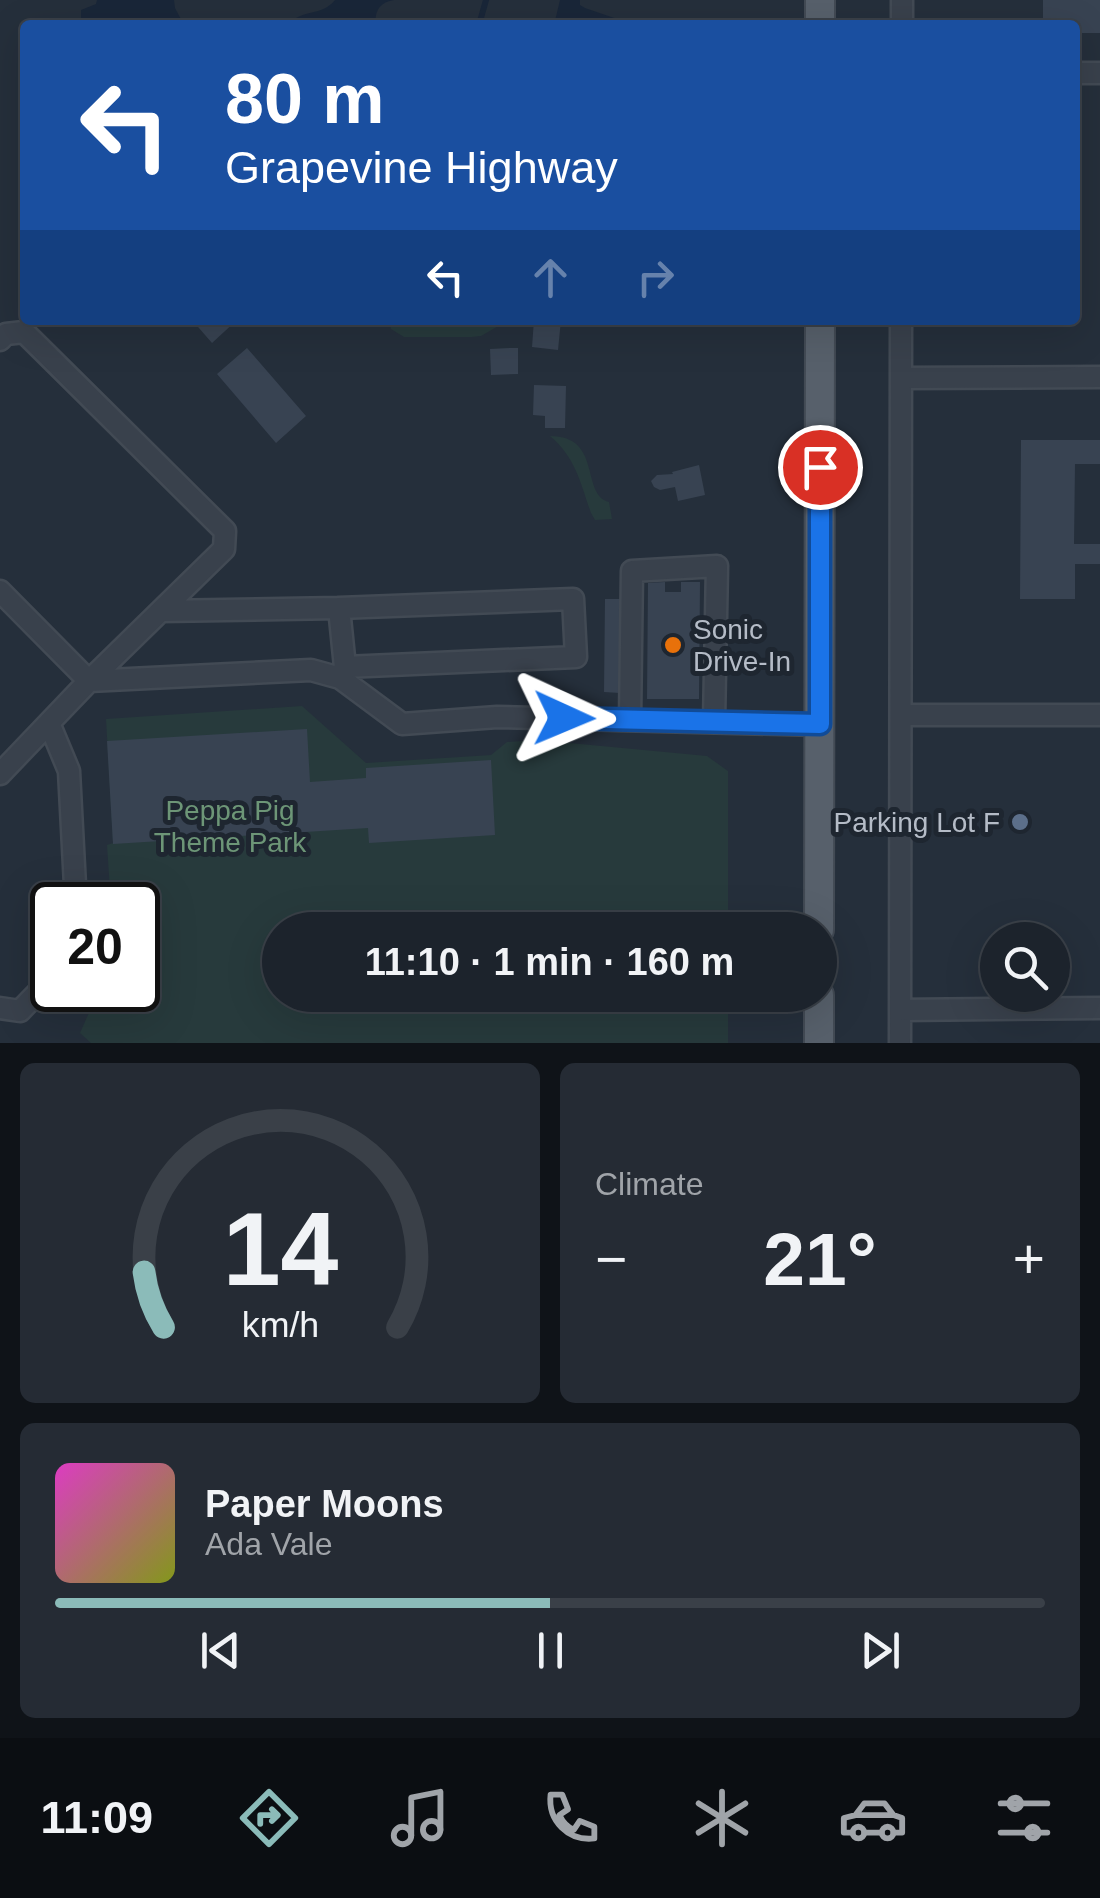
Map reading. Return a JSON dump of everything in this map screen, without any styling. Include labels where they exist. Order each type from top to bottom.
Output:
[{"type":"main road","points":[[819,912],[820,325]]},
{"type":"main road","points":[[819,1012],[819,1043]]},
{"type":"lane","points":[[900,1043],[901,325]]},
{"type":"lane","points":[[0,340],[6,334],[24,332],[225,530],[224,549],[0,774]]},
{"type":"lane","points":[[902,378],[1100,377]]},
{"type":"lane","points":[[630,720],[632,571],[717,566],[714,722]]},
{"type":"lane","points":[[0,590],[89,681],[311,670],[343,673],[576,658],[573,599],[160,611]]},
{"type":"lane","points":[[339,608],[343,673],[402,724],[497,717],[820,724]]},
{"type":"lane","points":[[901,715],[1100,715]]},
{"type":"lane","points":[[49,723],[69,771],[75,882]]},
{"type":"lane","points":[[0,1008],[20,1011],[30,1001]]},
{"type":"lane","points":[[900,1010],[1100,1008]]},
{"type":"green space","points":[[390,325],[500,325],[472,337],[404,337]]},
{"type":"green space","points":[[550,436],[578,445],[595,489],[609,502],[612,519],[595,520],[571,462]]},
{"type":"green space","name":"Peppa Pig Theme Park","points":[[302,706],[366,763],[491,755],[507,742],[538,740],[707,756],[728,771],[728,912],[262,912],[262,1012],[728,1012],[728,1043],[91,1043],[80,1033],[89,1012],[160,1012],[160,882],[109,882],[107,845],[113,843],[106,719]]},
{"type":"water","points":[[97,0],[174,0],[181,20],[81,20],[81,10]]},
{"type":"water","points":[[335,0],[394,0],[379,8],[376,20],[294,20]]},
{"type":"water","points":[[560,0],[580,0],[585,8],[620,20],[555,20]]},
{"type":"building","points":[[1043,0],[1100,0],[1100,33],[1080,33],[1080,20],[1043,20]]},
{"type":"building","points":[[196,325],[232,325],[212,343]]},
{"type":"building","points":[[534,325],[560,325],[558,350],[532,347]]},
{"type":"building","points":[[247,348],[306,416],[276,443],[217,374]]},
{"type":"building","points":[[518,348],[518,374],[491,375],[490,349]]},
{"type":"building","points":[[534,385],[566,386],[565,428],[545,428],[545,416],[533,415]]},
{"type":"building","points":[[1021,440],[1100,440],[1100,464],[1075,464],[1074,544],[1100,544],[1100,564],[1075,564],[1075,599],[1020,599]]},
{"type":"building","points":[[699,465],[705,495],[678,501],[675,487],[660,490],[651,481],[657,475]]},
{"type":"building","name":"Sonic Drive-In","points":[[665,582],[665,592],[681,592],[681,582],[700,582],[699,699],[647,699],[648,583]]},
{"type":"building","points":[[605,599],[621,599],[620,693],[604,692]]},
{"type":"building","points":[[307,729],[310,782],[366,778],[366,768],[491,760],[495,835],[369,843],[368,828],[113,844],[107,741]]},
{"type":"waterway","points":[[480,20],[486,0]]},
{"type":"place","name":"Sonic Drive-In","points":[[673,645]]},
{"type":"place","name":"Parking Lot F","points":[[1020,822]]},
{"type":"route","points":[[564,718],[820,724],[820,467]]}]
